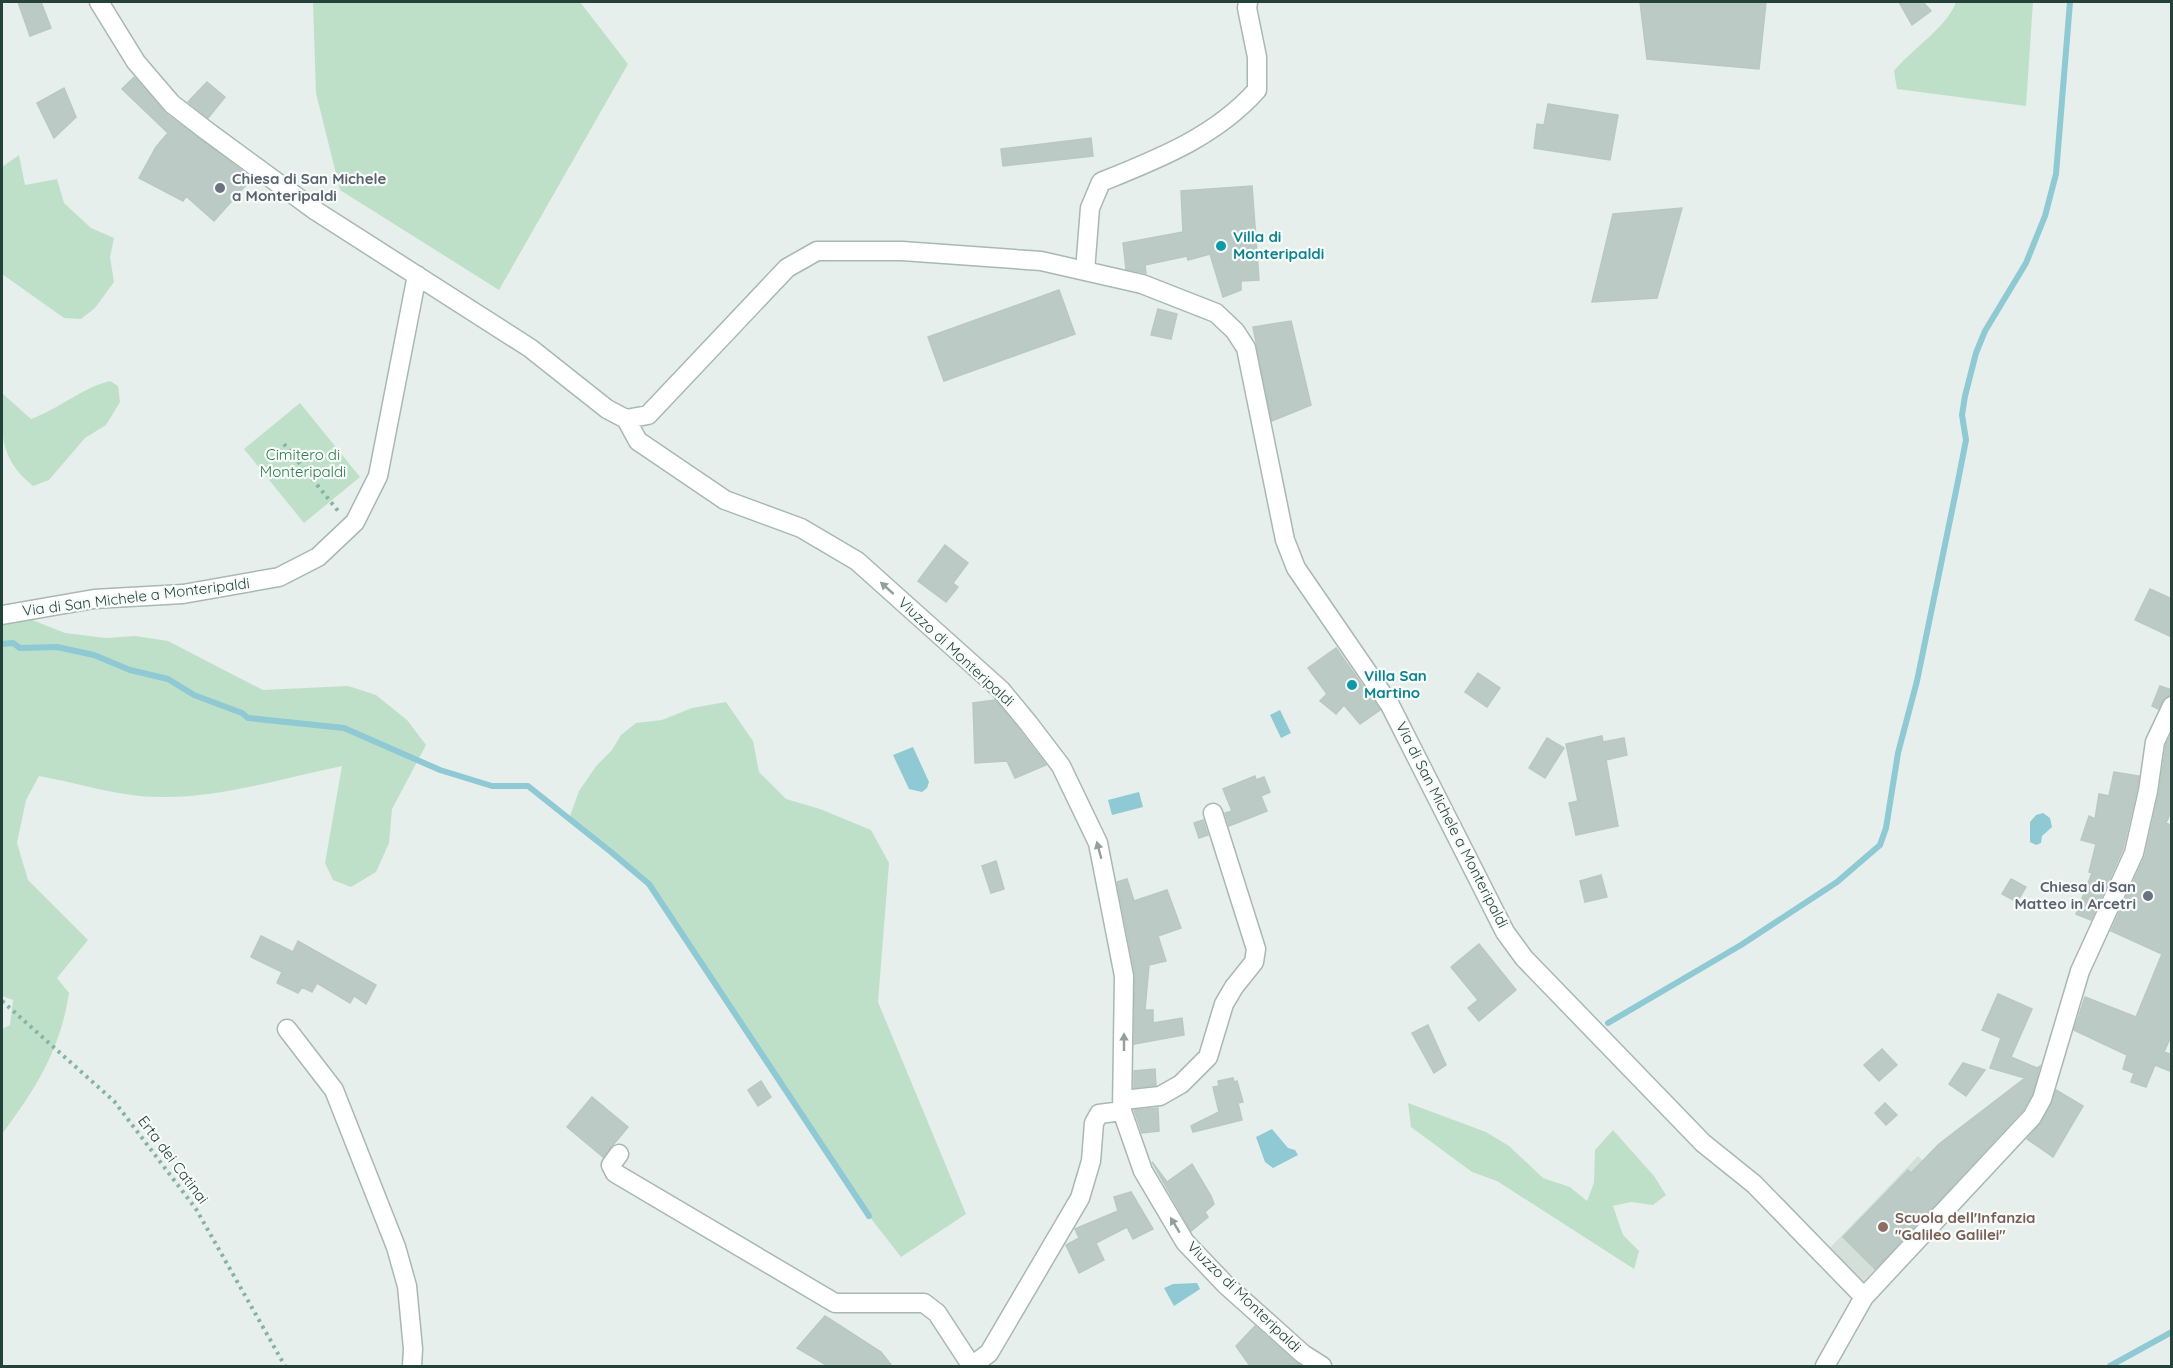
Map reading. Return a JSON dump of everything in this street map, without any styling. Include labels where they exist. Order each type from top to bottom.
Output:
[{"type":"street","points":[[99,2],[136,62],[172,104],[316,211],[530,348],[607,409],[626,419]]},
{"type":"street","points":[[1085,271],[1090,208],[1101,182],[1155,160],[1211,132],[1241,108],[1257,90],[1257,57],[1246,8],[1248,2]]},
{"type":"street","name":"Via di San Michele a Monteripaldi","points":[[626,419],[648,415],[787,268],[817,251],[902,250],[1041,261],[1142,284],[1216,313],[1235,331],[1246,348],[1285,540],[1296,568],[1390,705],[1505,932],[1524,958],[1703,1143],[1754,1184],[1864,1297]]},
{"type":"street","name":"Via di San Michele a Monteripaldi","points":[[2,615],[94,599],[183,594],[279,577],[318,557],[351,527],[378,476],[417,275]]},
{"type":"street","name":"Viuzzo di Monteripaldi","points":[[626,419],[638,441],[725,500],[801,528],[857,561],[1001,690],[1061,766],[1098,843],[1124,976],[1122,1106],[1143,1171],[1185,1242],[1235,1293],[1303,1354],[1322,1366]]},
{"type":"street","points":[[1826,1366],[1864,1297],[2032,1117],[2042,1099],[2080,971],[2134,853],[2148,791],[2155,742],[2172,706]]},
{"type":"street","points":[[619,1154],[611,1166],[615,1173],[826,1299],[835,1303],[924,1303],[937,1314],[969,1362],[977,1362],[988,1353],[1080,1198],[1091,1161],[1094,1123],[1099,1114],[1160,1096],[1180,1084],[1208,1058],[1224,1004],[1254,962],[1256,949],[1213,813]]},
{"type":"street","points":[[287,1029],[334,1090],[396,1247],[406,1286],[413,1349],[412,1366]]},
{"type":"path","points":[[284,444],[351,527]]},
{"type":"path","name":"Erta dei Catinai","points":[[2,1001],[114,1101],[195,1209],[285,1366]]},
{"type":"shaded area","name":"Scuola dell'Infanzia \"Galileo Galilei\"","points":[[1918,1156],[1952,1189],[1860,1285],[1826,1252]]},
{"type":"green space","points":[[313,2],[580,2],[628,64],[499,290],[340,190],[316,93]]},
{"type":"green space","points":[[1956,2],[2033,2],[2026,106],[1897,89],[1894,71],[1937,29]]},
{"type":"green space","points":[[19,155],[25,185],[57,179],[64,203],[91,228],[114,238],[110,257],[114,282],[95,308],[81,319],[64,318],[2,274],[2,167]]},
{"type":"green space","points":[[110,381],[118,386],[120,402],[106,425],[85,438],[49,480],[33,486],[22,476],[8,456],[3,434],[2,393],[31,419],[89,388]]},
{"type":"green space","name":"Cimitero di Monteripaldi","points":[[300,403],[360,477],[304,523],[244,449]]},
{"type":"green space","points":[[2,608],[65,633],[106,638],[135,636],[168,641],[263,690],[348,686],[376,695],[407,720],[426,745],[392,809],[389,843],[376,872],[351,887],[333,880],[325,863],[342,766],[229,791],[161,797],[130,795],[39,776],[26,800],[17,843],[28,880],[88,940],[57,978],[69,993],[60,1033],[53,1051],[26,1101],[2,1134],[2,1029],[10,1025],[13,1000],[2,996]]},
{"type":"green space","points":[[726,702],[753,741],[759,772],[786,799],[820,809],[871,830],[889,863],[878,1002],[966,1214],[901,1257],[869,1216],[649,884],[569,819],[579,791],[597,765],[612,750],[621,735],[636,723],[662,720],[692,708]]},
{"type":"green space","points":[[1408,1103],[1486,1132],[1509,1146],[1543,1178],[1570,1187],[1587,1201],[1594,1183],[1595,1150],[1613,1130],[1654,1176],[1666,1195],[1653,1205],[1631,1202],[1613,1206],[1623,1235],[1639,1251],[1634,1269],[1497,1181],[1472,1172],[1411,1127]]},
{"type":"water","points":[[1280,710],[1291,733],[1281,738],[1270,715]]},
{"type":"water","points":[[913,747],[929,782],[927,788],[922,792],[909,789],[893,755]]},
{"type":"water","points":[[1139,792],[1143,807],[1112,815],[1108,800]]},
{"type":"water","points":[[2043,813],[2050,818],[2052,827],[2042,836],[2041,843],[2036,845],[2030,842],[2030,822],[2036,815]]},
{"type":"water","points":[[1272,1129],[1288,1148],[1295,1150],[1298,1155],[1273,1168],[1265,1162],[1256,1137]]},
{"type":"water","points":[[1197,1283],[1200,1289],[1174,1306],[1164,1288],[1173,1284]]},
{"type":"building","points":[[18,2],[41,2],[51,28],[30,36]]},
{"type":"building","points":[[1640,2],[1766,2],[1759,69],[1647,59]]},
{"type":"building","points":[[1899,2],[1923,2],[1931,11],[1912,25]]},
{"type":"building","points":[[134,77],[165,113],[252,178],[214,221],[186,196],[183,201],[139,178],[156,147],[168,133],[122,89]]},
{"type":"building","points":[[207,82],[225,97],[208,118],[188,102]]},
{"type":"building","points":[[64,88],[76,117],[54,138],[37,103]]},
{"type":"building","points":[[1548,104],[1618,115],[1610,160],[1534,148],[1537,124],[1544,125]]},
{"type":"building","points":[[1091,138],[1093,156],[1003,166],[1001,149]]},
{"type":"building","name":"Villa di Monteripaldi","points":[[1252,186],[1259,280],[1241,281],[1241,290],[1223,297],[1210,254],[1188,260],[1187,256],[1145,265],[1146,273],[1126,269],[1123,243],[1183,232],[1181,191]]},
{"type":"building","points":[[1682,208],[1657,298],[1592,302],[1613,214]]},
{"type":"building","points":[[1059,290],[1075,334],[944,381],[928,337]]},
{"type":"building","points":[[1158,309],[1177,314],[1171,339],[1151,335]]},
{"type":"building","points":[[1291,321],[1311,405],[1272,421],[1253,327]]},
{"type":"building","points":[[945,545],[968,563],[953,583],[958,587],[946,602],[918,581]]},
{"type":"building","points":[[2150,589],[2172,599],[2172,637],[2135,620]]},
{"type":"building","name":"Villa San Martino","points":[[1336,648],[1380,710],[1360,724],[1344,705],[1336,714],[1320,701],[1327,694],[1308,668]]},
{"type":"building","points":[[1478,673],[1500,688],[1487,707],[1465,692]]},
{"type":"building","points":[[2160,686],[2172,690],[2172,695],[2165,697],[2158,709],[2152,706]]},
{"type":"building","points":[[995,700],[1046,765],[1015,778],[1007,761],[975,763],[973,703]]},
{"type":"building","points":[[2172,733],[2172,810],[2166,823],[2172,826],[2172,1034],[2164,1052],[2172,1055],[2172,1072],[2155,1065],[2146,1087],[2131,1082],[2134,1073],[2123,1069],[2127,1055],[2074,1030],[2085,997],[2136,1017],[2162,954],[2111,931],[2145,856],[2159,793],[2166,745]]},
{"type":"building","points":[[1602,736],[1603,742],[1624,738],[1627,755],[1606,760],[1618,826],[1576,835],[1569,803],[1578,801],[1566,744]]},
{"type":"building","points":[[1547,738],[1564,748],[1545,778],[1529,768]]},
{"type":"building","points":[[2114,772],[2139,776],[2137,789],[2123,849],[2091,920],[2076,914],[2092,873],[2089,872],[2096,844],[2081,840],[2089,816],[2095,819],[2099,794],[2109,796]]},
{"type":"building","points":[[1255,776],[1256,780],[1264,777],[1270,792],[1261,796],[1267,811],[1229,826],[1225,813],[1232,811],[1223,789]]},
{"type":"building","points":[[1203,820],[1208,835],[1199,838],[1194,823]]},
{"type":"building","points":[[996,861],[1004,889],[991,893],[982,866]]},
{"type":"building","points":[[1601,875],[1607,897],[1585,902],[1580,881]]},
{"type":"building","points":[[1127,879],[1134,901],[1167,890],[1181,928],[1158,936],[1166,961],[1149,965],[1145,1010],[1153,1010],[1153,1023],[1182,1018],[1184,1035],[1134,1044],[1135,974],[1117,882]]},
{"type":"building","points":[[2011,879],[2026,887],[2017,902],[2002,894]]},
{"type":"building","points":[[261,936],[293,952],[298,941],[376,985],[366,1004],[354,996],[350,1003],[317,983],[312,992],[302,987],[298,993],[277,983],[282,972],[251,957]]},
{"type":"building","points":[[1479,944],[1516,990],[1479,1021],[1468,1008],[1478,1000],[1451,967]]},
{"type":"building","points":[[1998,994],[2032,1009],[2011,1057],[2037,1068],[2040,1066],[2032,1095],[2023,1110],[1875,1269],[1843,1237],[1908,1170],[1911,1173],[1939,1144],[2025,1078],[1990,1068],[2001,1038],[1982,1030]]},
{"type":"building","points":[[1428,1025],[1446,1065],[1434,1073],[1412,1033]]},
{"type":"building","points":[[1882,1049],[1897,1065],[1879,1081],[1864,1065]]},
{"type":"building","points":[[1963,1063],[1985,1070],[1966,1096],[1949,1084]]},
{"type":"building","points":[[1155,1069],[1156,1085],[1134,1088],[1134,1071]]},
{"type":"building","points":[[1233,1078],[1234,1082],[1237,1081],[1243,1102],[1238,1103],[1242,1120],[1193,1132],[1191,1126],[1219,1112],[1213,1087],[1219,1086],[1218,1081]]},
{"type":"building","points":[[761,1081],[771,1097],[758,1106],[748,1090]]},
{"type":"building","points":[[2056,1090],[2083,1106],[2053,1157],[2027,1139],[2042,1122]]},
{"type":"building","points":[[592,1097],[628,1127],[603,1157],[567,1127]]},
{"type":"building","points":[[1885,1103],[1897,1115],[1886,1125],[1875,1113]]},
{"type":"building","points":[[1158,1108],[1159,1131],[1142,1133],[1134,1110]]},
{"type":"building","points":[[1152,1162],[1167,1182],[1192,1164],[1211,1196],[1214,1204],[1205,1212],[1208,1217],[1191,1231]]},
{"type":"building","points":[[1131,1192],[1153,1229],[1133,1239],[1127,1227],[1096,1243],[1104,1260],[1079,1273],[1066,1245],[1079,1238],[1075,1229],[1118,1211],[1114,1197]]},
{"type":"building","points":[[825,1316],[881,1352],[892,1366],[828,1366],[797,1348]]},
{"type":"building","points":[[1255,1326],[1302,1366],[1250,1366],[1236,1346]]},
{"type":"waterway","points":[[1608,1023],[1741,945],[1837,882],[1880,845],[1886,828],[1898,753],[1917,681],[1966,440],[1962,415],[1976,353],[1985,331],[2026,263],[2045,216],[2056,174],[2070,2]]},
{"type":"waterway","points":[[2,644],[13,643],[20,648],[57,647],[94,655],[130,670],[168,679],[194,695],[242,713],[248,718],[344,728],[440,770],[492,786],[528,786],[649,884],[869,1216]]},
{"type":"waterway","points":[[2110,1366],[2172,1332]]},
{"type":"place","name":"Chiesa di San Michele a Monteripaldi","points":[[220,188]]},
{"type":"place","name":"Villa di Monteripaldi","points":[[1221,246]]},
{"type":"place","name":"Villa San Martino","points":[[1352,685]]},
{"type":"place","name":"Chiesa di San Matteo in Arcetri","points":[[2148,896]]},
{"type":"place","name":"Scuola dell'Infanzia \"Galileo Galilei\"","points":[[1883,1227]]}]
